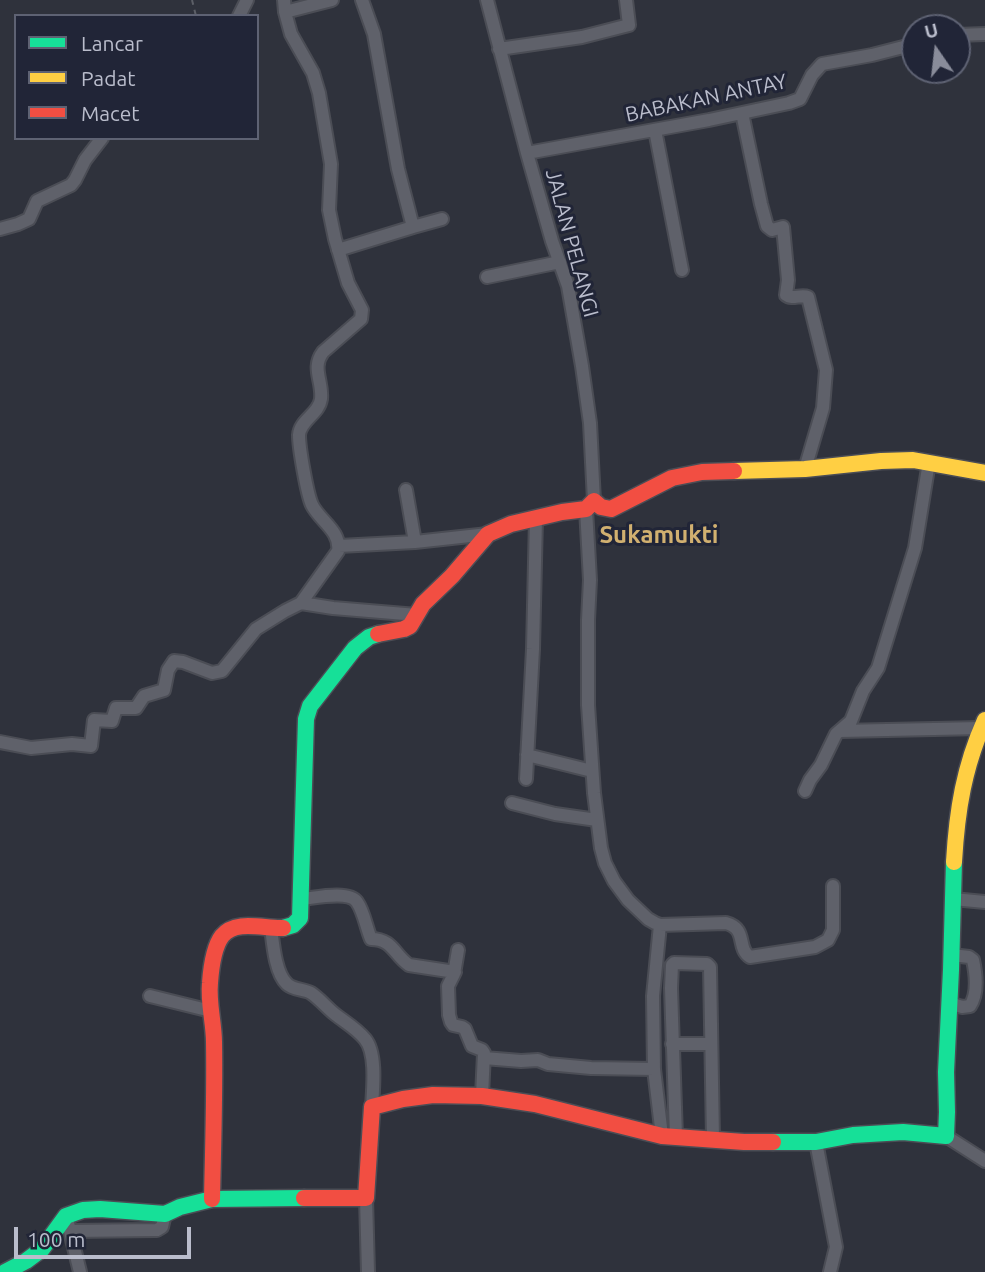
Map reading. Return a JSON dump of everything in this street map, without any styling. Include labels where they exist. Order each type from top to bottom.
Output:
[{"type":"street","points":[[301,604],[339,546],[337,537],[313,507],[299,436],[303,424],[321,402],[318,370],[320,357],[361,319],[363,314],[348,283],[329,210],[331,164],[322,107],[313,73],[291,34],[284,6],[332,0]]},
{"type":"street","points":[[362,0],[373,34],[398,169],[413,227]]},
{"type":"street","name":"JALAN PELANGI","points":[[487,0],[527,153],[568,286],[583,366],[590,423],[588,705],[601,848],[614,881],[628,900],[648,919],[660,925]]},
{"type":"street","points":[[499,49],[582,37],[629,25],[626,0]]},
{"type":"street","name":"BABAKAN ANTAY","points":[[527,153],[796,101],[800,99],[812,75],[822,64],[901,48]]},
{"type":"street","points":[[742,113],[767,226],[772,230],[783,227],[788,280],[786,295],[808,297],[826,370],[824,408],[805,469]]},
{"type":"street","points":[[655,130],[682,270]]},
{"type":"street","points":[[0,229],[29,219],[37,201],[71,185],[100,140]]},
{"type":"street","points":[[338,250],[442,219]]},
{"type":"street","points":[[487,278],[560,262]]},
{"type":"street","points":[[339,546],[415,542],[488,534],[511,524],[590,505],[611,509],[671,478],[702,472],[805,469],[913,460],[985,473]]},
{"type":"street","points":[[805,791],[833,740],[851,721],[863,691],[878,668],[915,548],[929,461]]},
{"type":"street","points":[[406,490],[415,542]]},
{"type":"street","points":[[526,779],[536,518]]},
{"type":"street","points":[[212,1199],[214,1040],[210,983],[219,939],[224,933],[238,926],[286,928],[300,918],[305,738],[310,706],[362,642],[378,633],[407,628],[423,604],[452,576],[488,534]]},
{"type":"street","points":[[0,743],[31,748],[72,744],[91,746],[94,720],[111,721],[116,708],[136,708],[144,696],[164,690],[168,670],[174,661],[212,673],[218,672],[228,664],[256,629],[301,604],[418,615]]},
{"type":"street","points":[[840,731],[983,724],[974,743],[959,805],[955,844],[946,1136]]},
{"type":"street","points":[[527,755],[592,771]]},
{"type":"street","points":[[512,803],[555,814],[597,820]]},
{"type":"street","points":[[669,1136],[654,1069],[653,996],[660,925],[733,925],[742,937],[744,953],[750,957],[815,947],[828,940],[833,930],[833,886]]},
{"type":"street","points":[[302,899],[335,896],[354,898],[371,939],[389,944],[410,965],[455,972]]},
{"type":"street","points":[[953,899],[985,902]]},
{"type":"street","points":[[271,928],[279,970],[288,985],[314,995],[369,1045],[373,1077],[366,1198],[368,1272]]},
{"type":"street","points":[[458,950],[455,972],[448,986],[451,1022],[465,1029],[472,1046],[482,1050],[482,1096]]},
{"type":"street","points":[[950,1003],[962,1007],[970,1006],[975,990],[973,960],[953,955]]},
{"type":"street","points":[[669,1136],[674,962],[709,965],[713,1139]]},
{"type":"street","points":[[150,996],[211,1011]]},
{"type":"street","points":[[672,1044],[710,1044]]},
{"type":"street","points":[[484,1058],[538,1060],[548,1064],[592,1068],[654,1069]]},
{"type":"street","points":[[372,1107],[402,1099],[482,1096],[535,1104],[669,1136],[744,1142],[816,1142],[853,1135],[903,1132],[946,1136],[985,1161]]},
{"type":"street","points":[[816,1142],[836,1247],[830,1272]]},
{"type":"street","points":[[5,1272],[42,1249],[52,1232],[68,1224],[83,1210],[165,1214],[180,1207],[212,1199],[366,1198]]},
{"type":"street","points":[[68,1224],[80,1272]]},
{"type":"traffic: fast","points":[[283,928],[293,925],[300,918],[306,719],[310,706],[355,648],[369,637],[378,634]]},
{"type":"traffic: fast","points":[[773,1142],[816,1142],[853,1135],[903,1132],[946,1136],[954,862]]},
{"type":"traffic: fast","points":[[5,1272],[42,1249],[66,1216],[83,1210],[165,1214],[180,1207],[212,1199],[304,1198]]},
{"type":"traffic: slow","points":[[734,471],[805,469],[913,460],[985,473]]},
{"type":"traffic: slow","points":[[954,862],[963,789],[985,720]]},
{"type":"traffic: jam","points":[[378,634],[410,626],[423,604],[452,576],[488,534],[511,524],[586,509],[594,501],[601,507],[611,509],[672,478],[702,472],[734,471]]},
{"type":"traffic: jam","points":[[212,1199],[214,1035],[210,990],[215,952],[222,936],[235,928],[283,928]]},
{"type":"traffic: jam","points":[[304,1198],[366,1198],[372,1107],[433,1095],[482,1096],[535,1104],[662,1136],[773,1142]]},
{"type":"district","name":"Sukamukti","points":[[659,535]]}]
